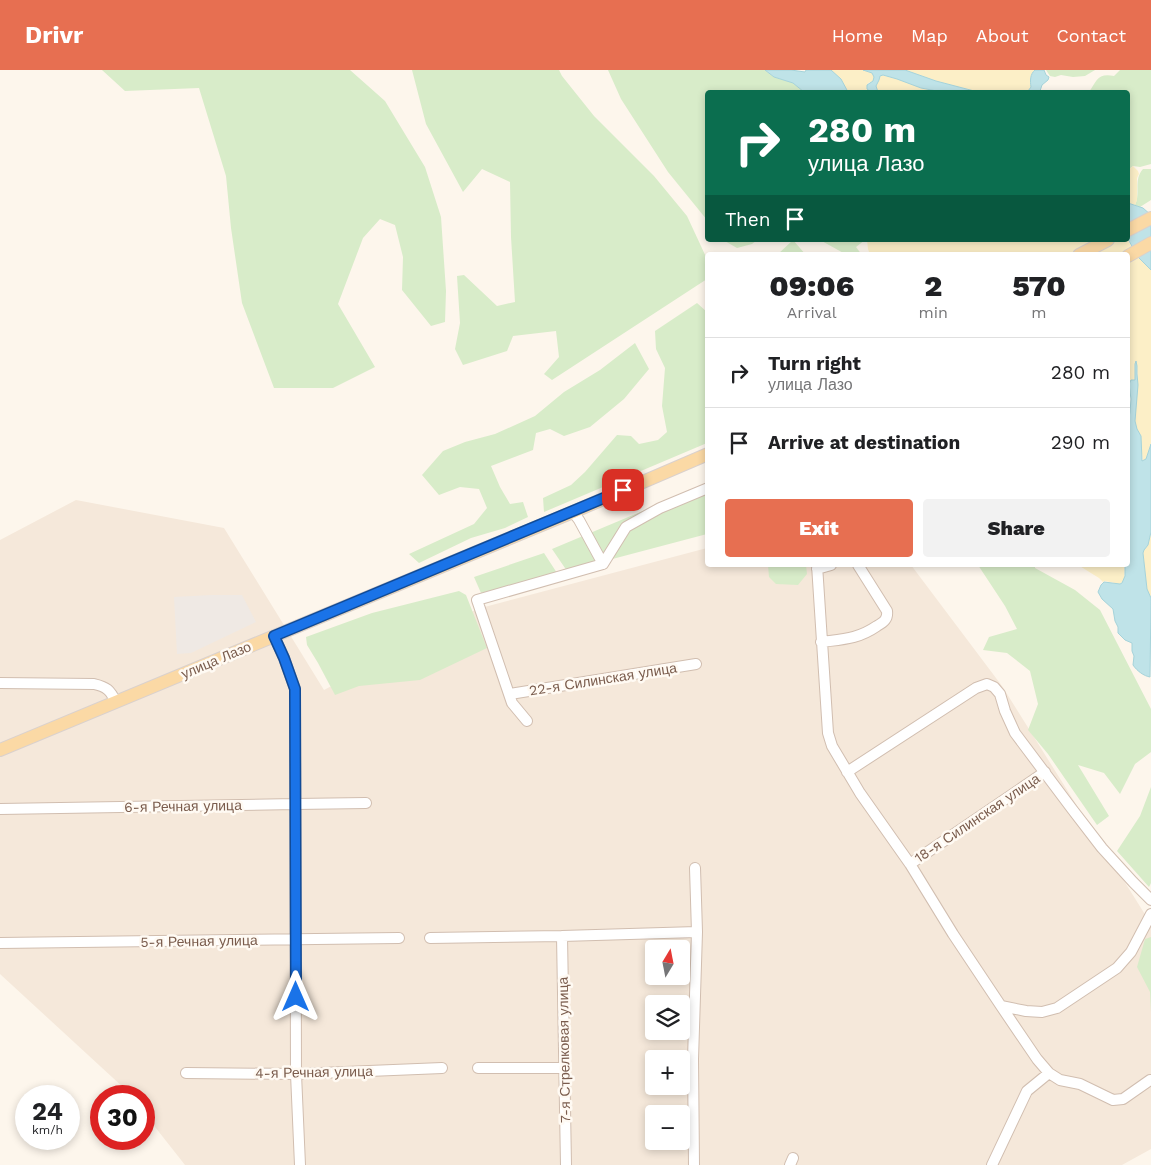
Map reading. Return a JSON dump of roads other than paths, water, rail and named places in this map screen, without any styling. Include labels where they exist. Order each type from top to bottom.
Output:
[{"type":"main road","points":[[1130,229],[1151,218]]},
{"type":"main road","points":[[1085,252],[1104,242]]},
{"type":"main road","points":[[1130,255],[1151,243]]},
{"type":"main road","name":"улица Лазо","points":[[0,750],[705,455]]},
{"type":"street","points":[[527,721],[512,702],[477,600],[603,564],[626,527],[660,508],[705,489]]},
{"type":"street","points":[[573,512],[603,564]]},
{"type":"street","points":[[817,567],[828,733],[832,746],[847,772],[910,864],[953,934],[1001,1006],[1049,1072],[1060,1080],[1080,1084],[1114,1100],[1123,1099],[1150,1080]]},
{"type":"street","points":[[821,642],[858,637],[886,621],[887,611],[859,567]]},
{"type":"street","points":[[274,636],[295,689],[296,1074],[300,1165]]},
{"type":"street","name":"22-я Силинская улица","points":[[510,694],[696,664]]},
{"type":"street","points":[[0,682],[99,685],[104,686],[112,693],[116,702]]},
{"type":"street","points":[[847,772],[976,688],[987,684],[994,687],[1000,694],[1015,733],[1072,809],[1102,848],[1151,900]]},
{"type":"street","name":"18-я Силинская улица","points":[[910,864],[1045,772]]},
{"type":"street","name":"6-я Речная улица","points":[[0,809],[366,803]]},
{"type":"street","points":[[694,1165],[693,1059],[697,932],[695,868]]},
{"type":"street","points":[[1001,1006],[1042,1012],[1057,1008],[1117,968],[1131,952],[1151,914]]},
{"type":"street","points":[[430,938],[697,932]]},
{"type":"street","name":"7-я Стрелковая улица","points":[[562,936],[566,1165]]},
{"type":"street","name":"5-я Речная улица","points":[[0,943],[399,938]]},
{"type":"street","name":"4-я Речная улица","points":[[186,1073],[296,1074],[442,1068]]},
{"type":"street","points":[[478,1068],[564,1068]]},
{"type":"street","points":[[992,1165],[1027,1091],[1049,1072]]},
{"type":"water","points":[[765,70],[805,72],[806,70],[831,70],[841,79],[847,90],[802,90],[793,83],[774,77]]},
{"type":"water","points":[[863,70],[905,70],[970,90],[932,90],[883,75],[880,76],[876,86],[877,90],[868,90],[867,85],[873,81],[874,77],[872,73]]},
{"type":"water","points":[[1035,70],[1044,70],[1049,77],[1040,90],[1029,90],[1031,87],[1032,74]]},
{"type":"water","points":[[1130,204],[1143,208],[1151,215],[1151,270],[1138,257],[1130,242]]},
{"type":"water","points":[[1136,361],[1138,385],[1135,421],[1141,436],[1142,461],[1146,459],[1151,444],[1151,532],[1148,545],[1143,553],[1147,589],[1151,598],[1150,677],[1145,676],[1133,665],[1132,643],[1125,640],[1118,633],[1113,609],[1102,599],[1098,592],[1104,582],[1122,583],[1125,576],[1125,567],[1130,567],[1130,382],[1135,380]]}]
